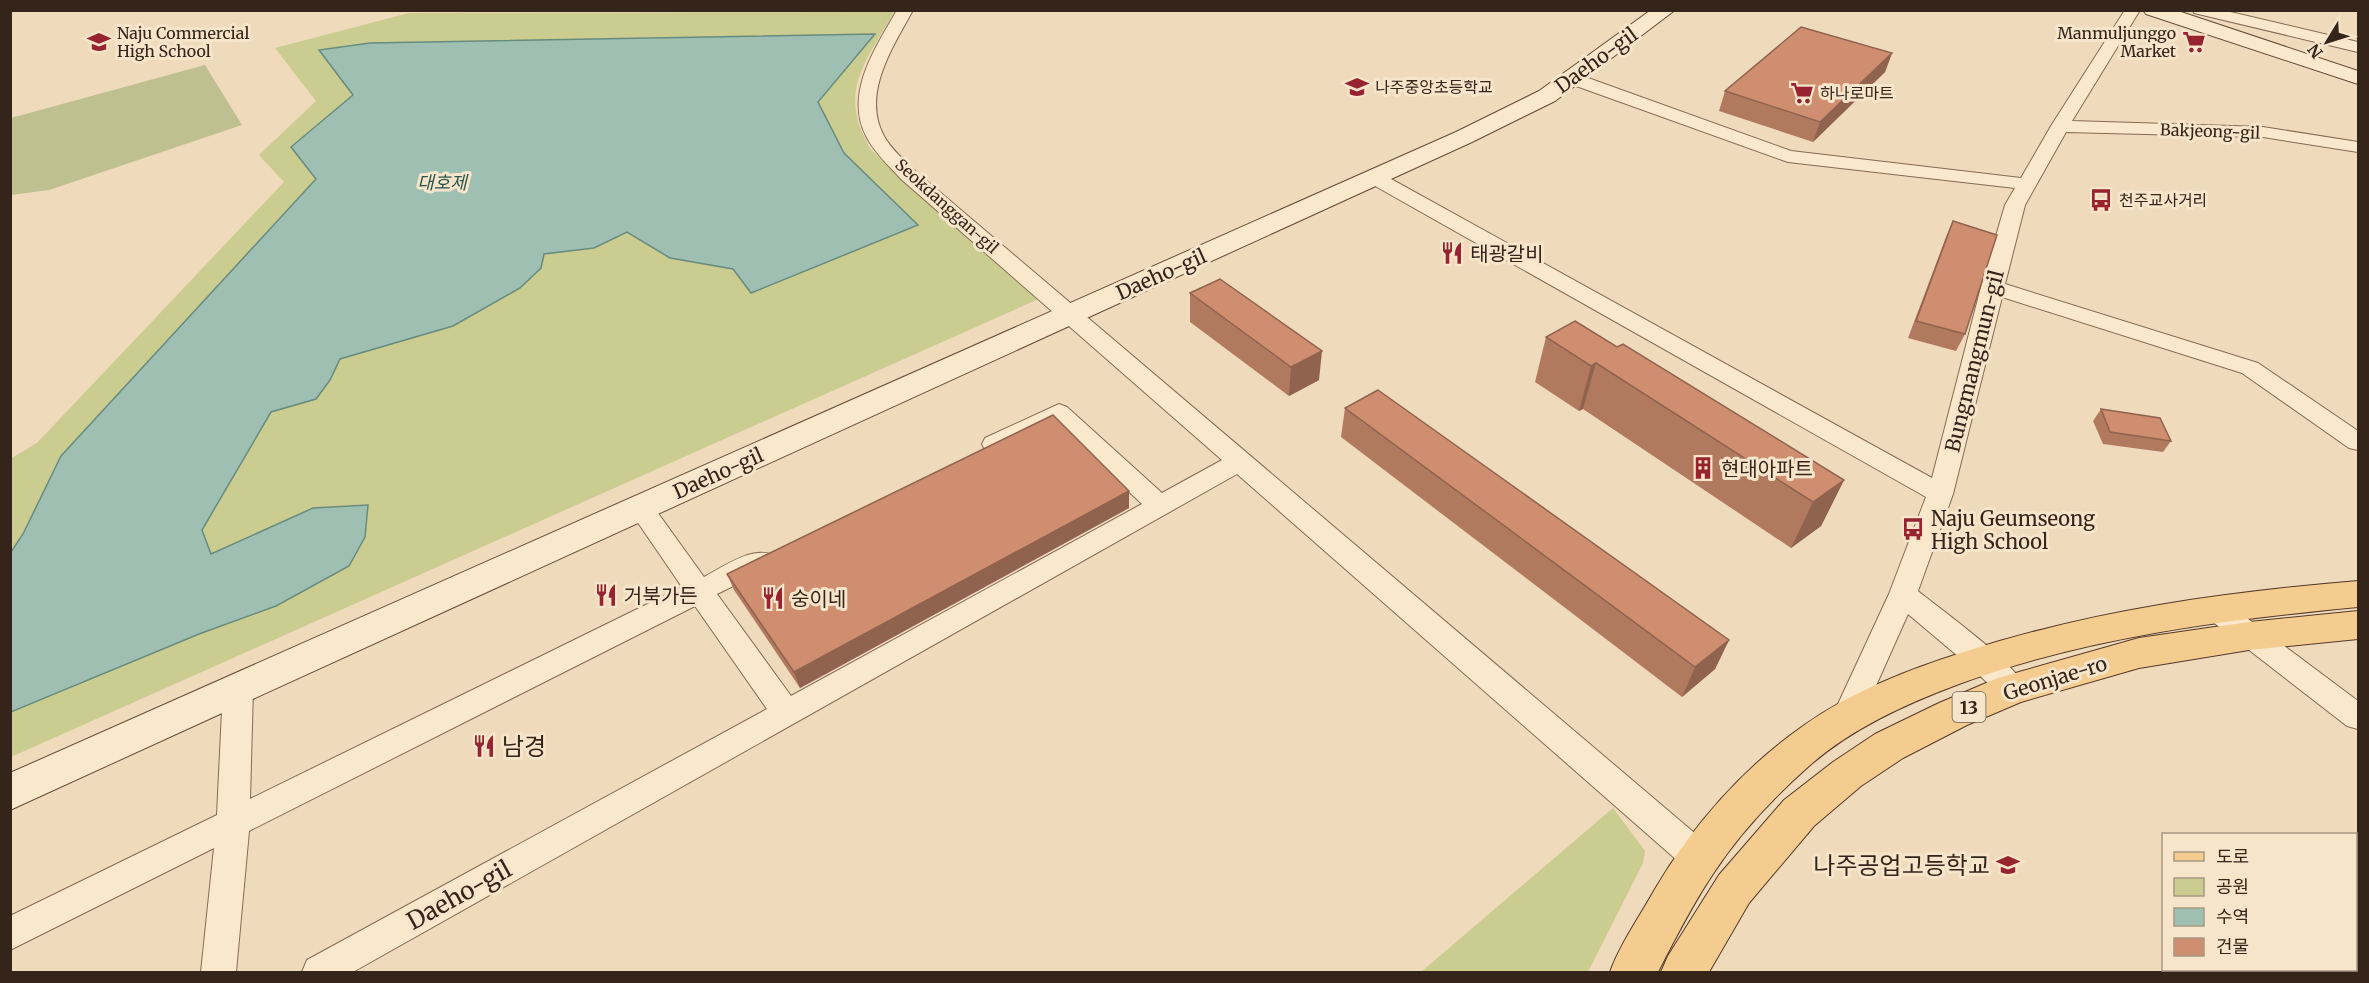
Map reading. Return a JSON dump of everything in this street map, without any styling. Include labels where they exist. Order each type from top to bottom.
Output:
[{"type":"main road","name":"Geonjae-ro","points":[[1633,972],[1699,858],[1778,769],[1846,717],[1912,685],[1982,660],[2054,639],[2159,616],[2259,602],[2358,594]]},
{"type":"main road","name":"Geonjae-ro","points":[[1684,972],[1734,889],[1799,813],[1847,774],[1889,746],[1953,714],[2012,689],[2139,653],[2249,636],[2358,625]]},
{"type":"street","name":"Seokdanggan-gil","points":[[905,10],[868,89],[868,118],[874,134],[908,175],[1699,858]]},
{"type":"street","name":"Daeho-gil","points":[[10,792],[1375,178],[1538,100],[1665,10]]},
{"type":"street","name":"Bungmangmun-gil","points":[[1903,594],[1940,494],[2015,205],[2060,126],[2133,10]]},
{"type":"street","points":[[2152,10],[2358,78]]},
{"type":"street","points":[[2200,10],[2358,47]]},
{"type":"street","points":[[1571,78],[1788,156],[2028,184]]},
{"type":"street","name":"Bakjeong-gil","points":[[2060,126],[2263,132],[2358,147]]},
{"type":"street","points":[[1375,178],[1940,494]]},
{"type":"street","points":[[1992,287],[2250,368],[2358,442]]},
{"type":"street","points":[[974,454],[1059,412],[1160,506]]},
{"type":"street","name":"Daeho-gil","points":[[320,972],[1239,461]]},
{"type":"street","points":[[640,508],[786,713]]},
{"type":"street","points":[[10,934],[784,549]]},
{"type":"street","points":[[1903,594],[1982,660],[2012,689]]},
{"type":"street","name":"Geonjae-ro","points":[[1846,717],[1903,594]]},
{"type":"street","points":[[2214,608],[2358,717]]},
{"type":"street","points":[[219,972],[232,825],[238,689]]},
{"type":"green space","points":[[894,12],[873,47],[859,79],[855,95],[856,112],[861,131],[872,151],[1043,297],[11,757],[10,459],[37,443],[284,182],[259,155],[316,101],[275,48],[409,13]]},
{"type":"green space","points":[[205,65],[242,125],[49,190],[11,195],[11,118]]},
{"type":"green space","points":[[1613,808],[1645,851],[1643,863],[1588,972],[1421,972]]},
{"type":"water","name":"대호제","points":[[875,34],[818,102],[844,153],[918,225],[751,293],[733,269],[670,258],[627,232],[594,248],[544,254],[541,268],[520,288],[453,326],[340,359],[330,380],[316,399],[271,412],[202,530],[211,554],[313,508],[368,505],[365,537],[349,566],[276,606],[199,634],[11,712],[11,552],[23,534],[61,456],[316,179],[291,147],[353,95],[319,50],[370,43]]},
{"type":"building","name":"하나로마트","points":[[1801,27],[1892,53],[1820,122],[1725,91]]},
{"type":"building","points":[[1953,221],[1997,235],[1965,334],[1916,321]]},
{"type":"building","points":[[1220,279],[1322,351],[1291,367],[1190,293]]},
{"type":"building","points":[[1575,321],[1617,347],[1623,344],[1844,480],[1813,502],[1596,363],[1591,366],[1546,337]]},
{"type":"building","points":[[1378,390],[1729,640],[1695,667],[1345,408]]},
{"type":"building","points":[[2101,409],[2160,418],[2171,441],[2110,432]]},
{"type":"building","points":[[1053,415],[1129,491],[794,672],[727,574]]},
{"type":"place","name":"Naju Commercial High School","points":[[99,42]]},
{"type":"place","name":"Manmuljunggo Market","points":[[2194,42]]},
{"type":"place","name":"나주중앙초등학교","points":[[1357,87]]},
{"type":"place","name":"하나로마트","points":[[1802,93]]},
{"type":"place","name":"천주교사거리","points":[[2101,200]]},
{"type":"place","name":"태광갈비","points":[[1452,253]]},
{"type":"place","name":"현대아파트","points":[[1703,468]]},
{"type":"place","name":"Naju Geumseong High School","points":[[1913,529]]},
{"type":"place","name":"거북가든","points":[[606,595]]},
{"type":"place","name":"숭이네","points":[[773,598]]},
{"type":"place","name":"남경","points":[[484,746]]},
{"type":"place","name":"나주공업고등학교","points":[[2008,865]]}]
